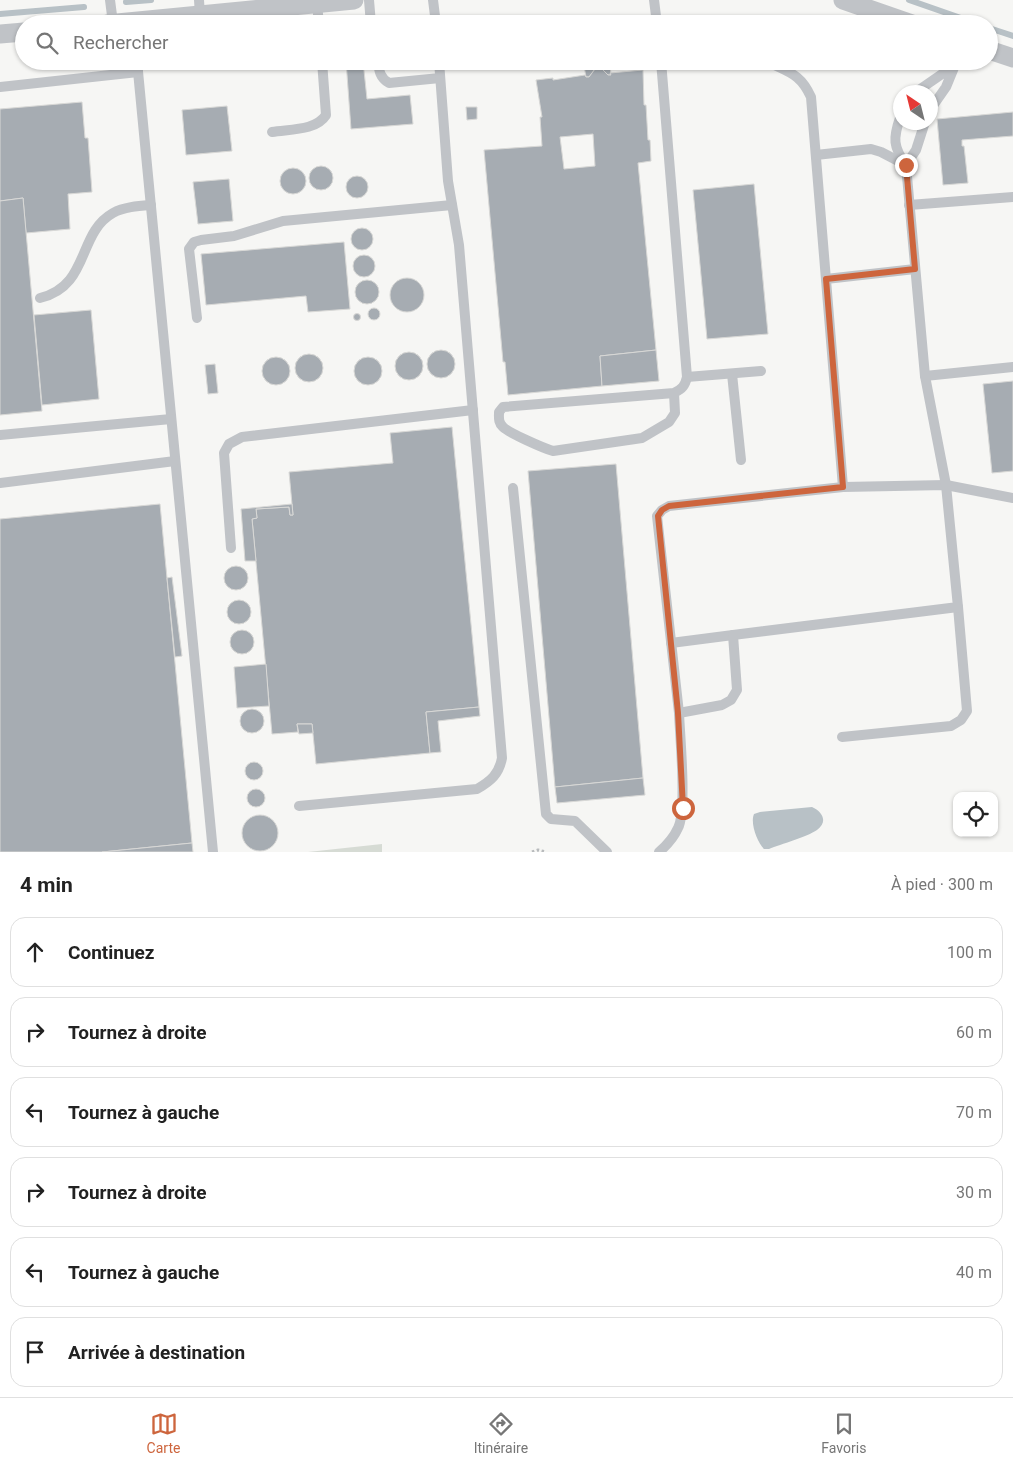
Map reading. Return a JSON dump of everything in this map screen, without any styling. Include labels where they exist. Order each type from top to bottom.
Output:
[{"type":"street","points":[[168,15],[199,8],[354,0]]},
{"type":"street","points":[[843,0],[871,5],[893,15]]},
{"type":"street","points":[[0,34],[15,33]]},
{"type":"street","points":[[998,53],[1013,58]]},
{"type":"lane","points":[[110,0],[112,15]]},
{"type":"lane","points":[[370,0],[371,15]]},
{"type":"lane","points":[[433,0],[435,15]]},
{"type":"lane","points":[[654,0],[656,15]]},
{"type":"lane","points":[[322,15],[327,2]]},
{"type":"lane","points":[[0,87],[111,70]]},
{"type":"lane","points":[[137,70],[213,852]]},
{"type":"lane","points":[[272,132],[315,125],[322,121],[326,115],[323,70]]},
{"type":"lane","points":[[379,70],[383,80],[389,83],[440,78]]},
{"type":"lane","points":[[299,806],[477,789],[490,782],[500,768],[502,758],[459,245],[448,181],[440,70]]},
{"type":"lane","points":[[662,70],[686,384],[681,390],[674,393],[503,408],[499,412],[498,420],[503,427],[553,451],[634,440],[652,433],[669,422],[675,413],[674,393]]},
{"type":"lane","points":[[783,70],[805,83],[811,97],[843,487]]},
{"type":"lane","points":[[926,85],[946,70]]},
{"type":"lane","points":[[938,98],[946,87],[953,70]]},
{"type":"lane","points":[[842,737],[951,726],[961,720],[967,711],[946,485],[925,376],[906,165],[898,154],[894,142],[896,130]]},
{"type":"lane","points":[[906,165],[916,150],[922,130]]},
{"type":"lane","points":[[816,155],[871,149],[906,165]]},
{"type":"lane","points":[[909,205],[1013,197]]},
{"type":"lane","points":[[40,298],[59,291],[70,281],[103,221],[113,213],[125,208],[151,204]]},
{"type":"lane","points":[[197,318],[189,249],[194,242],[234,236],[283,221],[452,205]]},
{"type":"lane","points":[[826,279],[915,269]]},
{"type":"lane","points":[[925,376],[1013,367]]},
{"type":"lane","points":[[687,378],[761,371]]},
{"type":"lane","points":[[732,374],[741,460]]},
{"type":"lane","points":[[231,548],[224,453],[229,444],[242,437],[473,410]]},
{"type":"lane","points":[[0,435],[171,419]]},
{"type":"lane","points":[[0,483],[175,461]]},
{"type":"lane","points":[[659,852],[666,846],[679,827],[683,808],[678,713],[658,516],[662,510],[669,506],[843,487],[946,485],[1013,498]]},
{"type":"lane","points":[[513,488],[546,814],[551,819],[575,821],[607,852]]},
{"type":"lane","points":[[672,643],[958,607]]},
{"type":"lane","points":[[678,713],[722,706],[731,700],[737,690],[733,635]]},
{"type":"path","points":[[532,852],[538,850],[546,852]]},
{"type":"shaded area","points":[[812,807],[823,817],[822,824],[817,830],[801,838],[769,849],[764,849],[761,846],[754,827],[754,814]]},
{"type":"shaded area","points":[[382,844],[382,852],[308,852]]},
{"type":"building","points":[[347,70],[364,70],[367,99],[410,95],[413,124],[351,129]]},
{"type":"building","points":[[585,70],[594,70],[589,77],[586,77]]},
{"type":"building","points":[[594,70],[603,70],[608,75],[611,75],[610,73],[643,70],[644,105],[646,105],[651,161],[638,163],[656,350],[600,356],[602,386],[508,395],[505,362],[503,362],[484,150],[542,146],[540,117],[542,117],[536,80],[553,78],[553,80],[585,75],[589,77]],"holes":[[[593,134],[595,166],[564,169],[560,137]]]},
{"type":"building","points":[[603,70],[611,70],[611,75],[608,75]]},
{"type":"building","points":[[82,102],[85,138],[88,138],[92,192],[68,194],[70,229],[26,233],[23,198],[0,201],[0,109]]},
{"type":"building","points":[[227,106],[232,151],[186,155],[182,110]]},
{"type":"building","points":[[466,107],[477,107],[477,119],[467,120]]},
{"type":"building","points":[[1013,112],[1013,136],[962,140],[968,183],[943,185],[938,119]]},
{"type":"building","points":[[316,166],[326,166],[333,173],[333,183],[326,190],[316,190],[309,183],[309,173]]},
{"type":"building","points":[[293,168],[302,172],[306,181],[302,190],[293,194],[284,190],[280,181],[284,172]]},
{"type":"building","points":[[353,176],[361,176],[368,183],[368,191],[361,198],[353,198],[346,191],[346,183]]},
{"type":"building","points":[[229,179],[233,221],[198,224],[193,182]]},
{"type":"building","points":[[754,184],[768,334],[707,339],[693,190]]},
{"type":"building","points":[[23,198],[42,411],[0,415],[0,201]]},
{"type":"building","points":[[358,228],[366,228],[373,235],[373,243],[366,250],[358,250],[351,243],[351,235]]},
{"type":"building","points":[[344,242],[350,309],[308,312],[306,296],[206,305],[201,254]]},
{"type":"building","points":[[364,255],[372,258],[375,266],[372,274],[364,277],[356,274],[353,266],[356,258]]},
{"type":"building","points":[[407,278],[414,279],[419,283],[423,288],[423,302],[419,307],[414,311],[407,312],[400,311],[395,307],[391,302],[390,295],[391,288],[395,283],[400,279]]},
{"type":"building","points":[[367,280],[375,284],[379,292],[375,300],[367,304],[359,300],[355,292],[359,284]]},
{"type":"building","points":[[372,308],[376,308],[380,314],[376,320],[372,320],[368,316],[368,312]]},
{"type":"building","points":[[91,310],[99,399],[42,405],[34,315]]},
{"type":"building","points":[[357,314],[360,317],[357,320],[354,317]]},
{"type":"building","points":[[441,350],[451,354],[455,364],[451,374],[441,378],[431,374],[427,364],[431,354]]},
{"type":"building","points":[[656,350],[659,381],[602,386],[600,356]]},
{"type":"building","points":[[409,352],[419,356],[423,366],[419,376],[409,380],[399,376],[395,366],[399,356]]},
{"type":"building","points":[[309,354],[319,358],[323,368],[319,378],[309,382],[299,378],[295,368],[299,358]]},
{"type":"building","points":[[276,357],[286,361],[290,371],[286,381],[276,385],[266,381],[262,371],[266,361]]},
{"type":"building","points":[[368,357],[378,361],[382,371],[378,381],[368,385],[358,381],[354,371],[358,361]]},
{"type":"building","points":[[215,364],[218,393],[208,394],[205,365]]},
{"type":"building","points":[[1013,381],[1013,471],[992,473],[983,384]]},
{"type":"building","points":[[452,427],[479,707],[426,712],[430,753],[316,764],[312,724],[297,724],[298,732],[272,734],[252,519],[257,518],[256,509],[289,507],[290,515],[293,515],[289,472],[393,463],[390,433]]},
{"type":"building","points":[[616,464],[643,778],[555,787],[528,471]]},
{"type":"building","points":[[160,504],[192,843],[102,852],[0,852],[0,519]]},
{"type":"building","points":[[292,504],[293,515],[290,515],[289,507],[256,509],[257,518],[252,519],[256,561],[245,561],[241,509]]},
{"type":"building","points":[[236,566],[244,570],[248,578],[244,586],[236,590],[228,586],[224,578],[228,570]]},
{"type":"building","points":[[172,577],[182,656],[175,657],[167,578]]},
{"type":"building","points":[[239,600],[247,604],[251,612],[247,620],[239,624],[231,620],[227,612],[231,604]]},
{"type":"building","points":[[242,630],[250,634],[254,642],[250,650],[242,654],[234,650],[230,642],[234,634]]},
{"type":"building","points":[[266,664],[269,706],[237,708],[234,667]]},
{"type":"building","points":[[479,707],[480,716],[438,721],[441,752],[430,753],[426,712]]},
{"type":"building","points":[[252,709],[260,713],[264,721],[260,729],[252,733],[244,729],[240,721],[244,713]]},
{"type":"building","points":[[297,724],[312,724],[313,733],[299,734]]},
{"type":"building","points":[[254,762],[260,765],[263,771],[260,777],[254,780],[248,777],[245,771],[248,765]]},
{"type":"building","points":[[643,778],[645,795],[557,803],[555,787]]},
{"type":"building","points":[[256,789],[262,792],[265,798],[262,804],[256,807],[250,804],[247,798],[250,792]]},
{"type":"building","points":[[260,815],[273,820],[278,833],[273,846],[260,851],[247,846],[242,833],[247,820]]},
{"type":"building","points":[[192,843],[193,852],[102,852]]},
{"type":"waterway","points":[[126,2],[151,0]]},
{"type":"waterway","points":[[909,0],[952,15]]},
{"type":"waterway","points":[[0,14],[84,7]]},
{"type":"waterway","points":[[998,31],[1013,36]]},
{"type":"route","points":[[683,808],[678,713],[658,516],[662,510],[669,506],[843,487],[826,279],[915,269],[906,165]]}]
